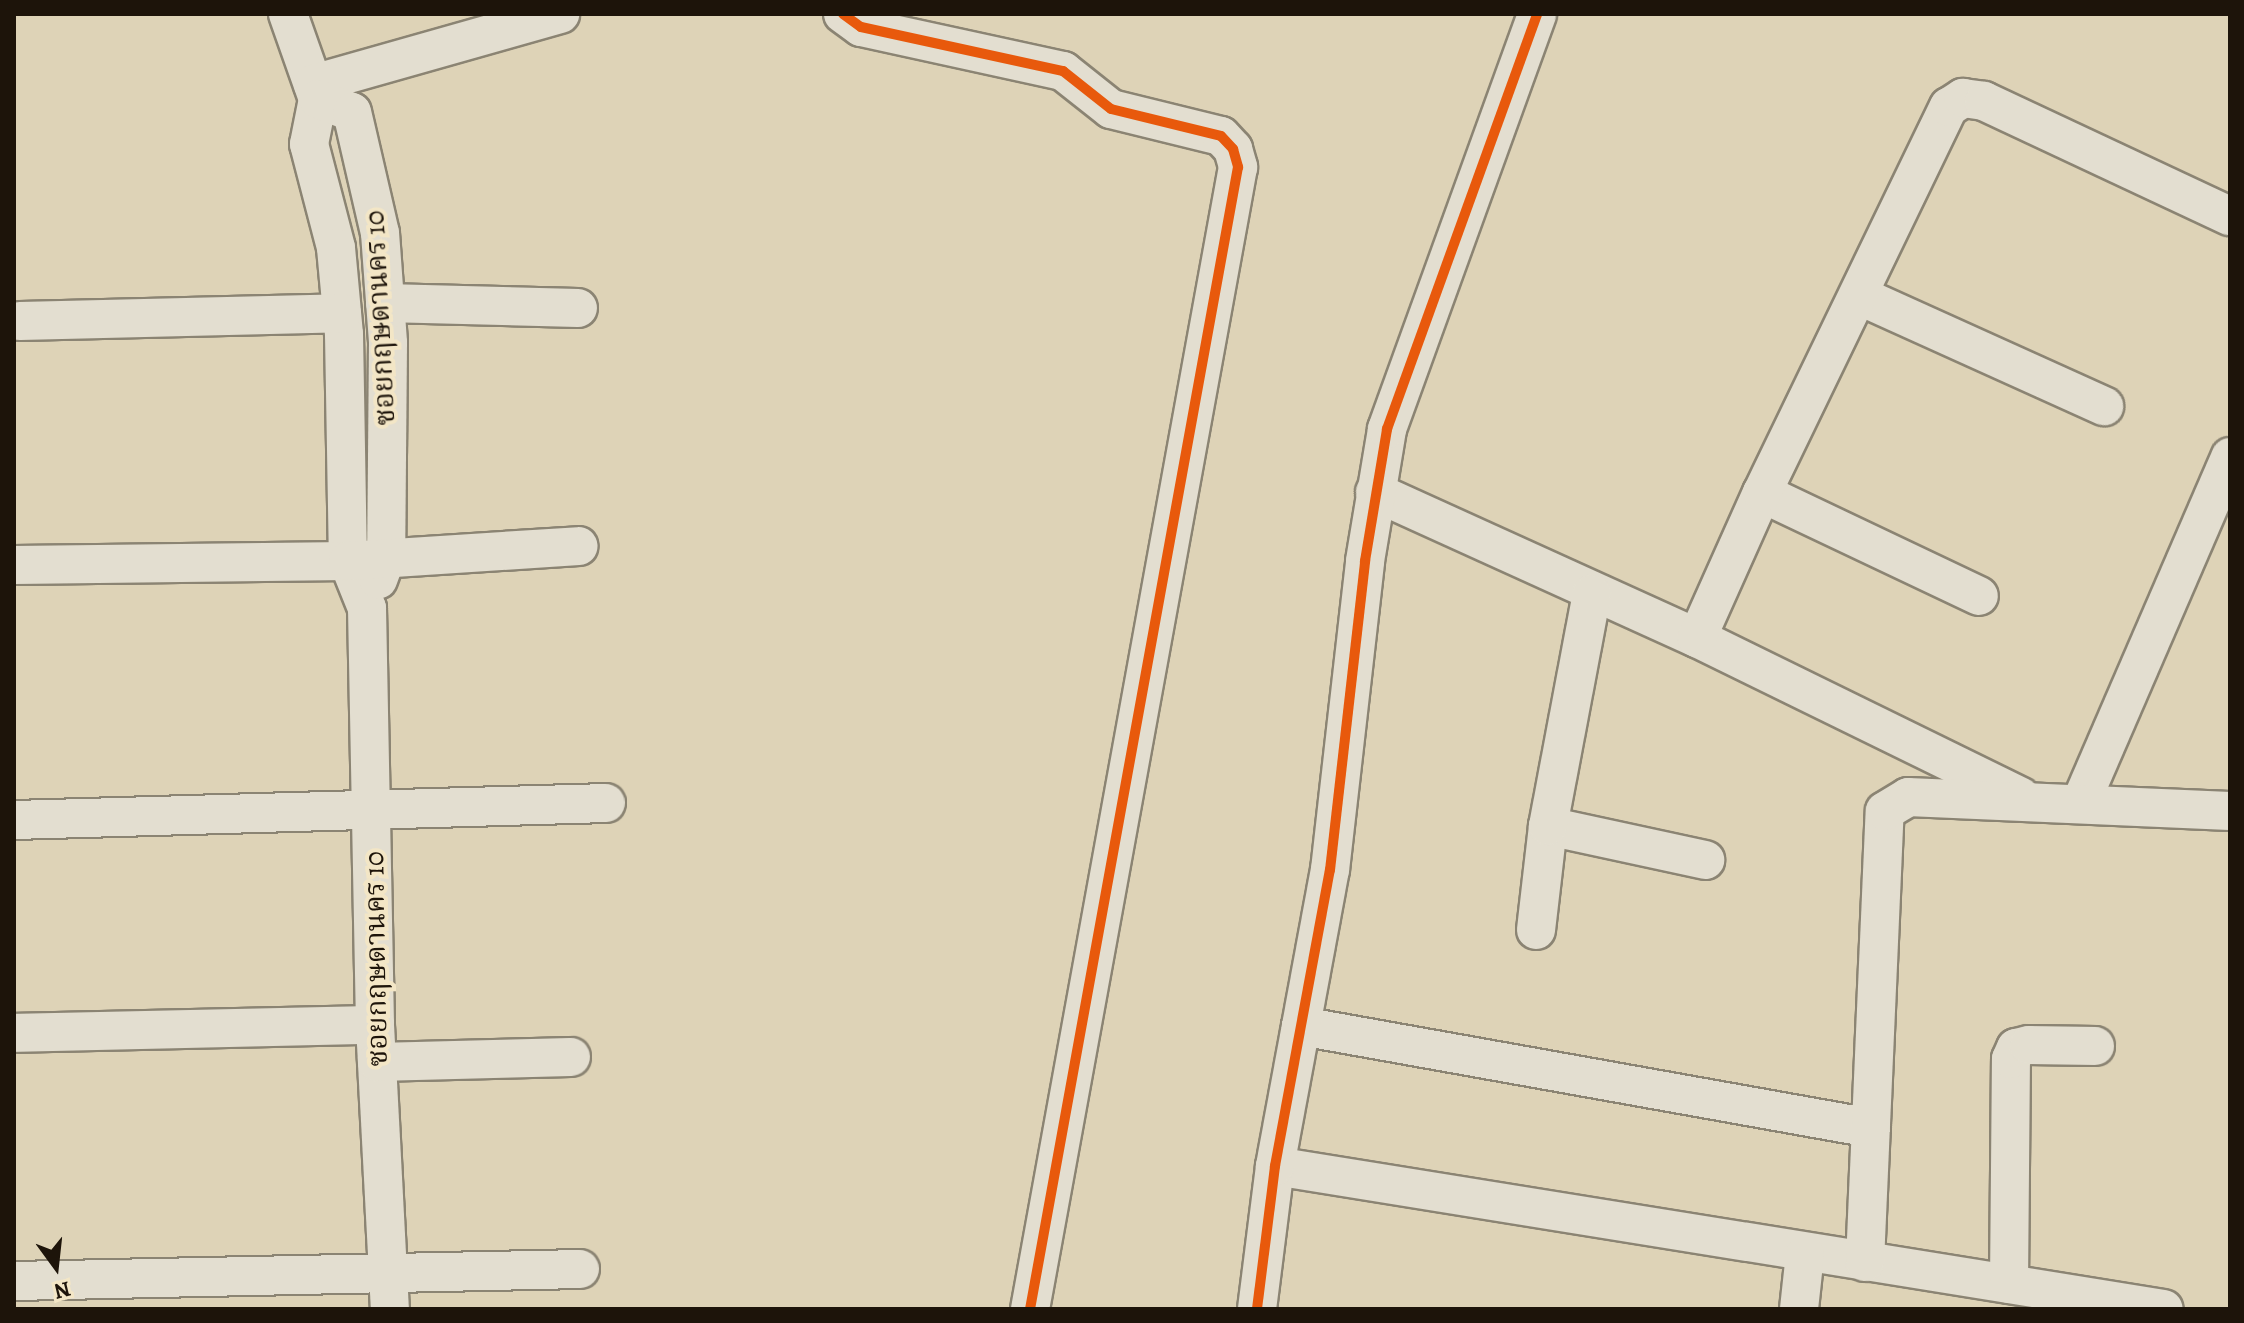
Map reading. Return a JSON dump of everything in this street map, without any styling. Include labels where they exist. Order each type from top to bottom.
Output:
[{"type":"street","points":[[288,14],[316,92],[560,14]]},
{"type":"street","points":[[843,14],[861,27],[1063,71],[1111,109],[1221,136],[1233,149],[1238,167],[1030,1309]]},
{"type":"street","points":[[1257,1309],[1275,1166],[1330,870],[1375,492],[1392,414],[1537,14]]},
{"type":"street","name":"ซอยกฤษดานคร 10","points":[[367,608],[386,558],[385,303],[380,233],[352,112],[316,92],[309,144],[336,248],[342,313],[348,561],[367,608],[374,812],[376,1044],[390,1293]]},
{"type":"street","points":[[1697,638],[1762,493],[1949,107],[1963,98],[1984,101],[2230,216]]},
{"type":"street","points":[[1860,296],[2104,406]]},
{"type":"street","points":[[385,303],[578,308]]},
{"type":"street","points":[[20,321],[342,313]]},
{"type":"street","points":[[2081,802],[2229,461]]},
{"type":"street","points":[[1375,492],[1592,594],[1697,638],[2031,801]]},
{"type":"street","points":[[1762,493],[1979,596]]},
{"type":"street","points":[[14,565],[348,561],[579,546]]},
{"type":"street","points":[[1536,930],[1548,826],[1592,594]]},
{"type":"street","points":[[1865,1262],[1885,811],[1908,797],[2081,802],[2230,811]]},
{"type":"street","points":[[14,820],[606,803]]},
{"type":"street","points":[[1548,826],[1705,860]]},
{"type":"street","points":[[1301,1026],[1871,1128]]},
{"type":"street","points":[[14,1033],[376,1044],[571,1057]]},
{"type":"street","points":[[2009,1284],[2011,1059],[2016,1048],[2029,1045],[2095,1046]]},
{"type":"street","points":[[1275,1166],[1805,1254],[2164,1309]]},
{"type":"street","points":[[1799,1309],[1805,1254]]},
{"type":"street","points":[[14,1281],[390,1293],[580,1269]]},
{"type":"cycle path","points":[[843,14],[861,27],[1063,71],[1111,109],[1221,136],[1233,149],[1238,167],[1030,1309]]},
{"type":"cycle path","points":[[1257,1309],[1275,1166],[1330,870],[1365,561],[1387,429],[1537,14]]}]
